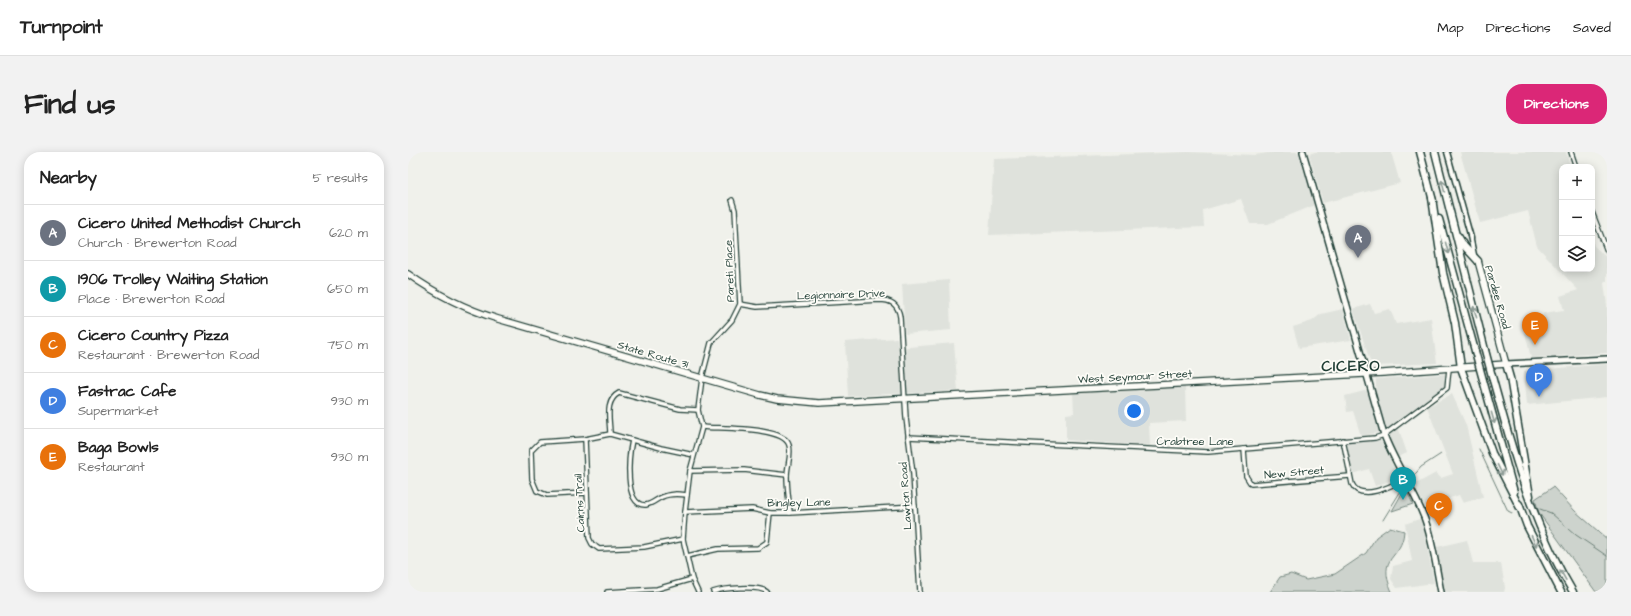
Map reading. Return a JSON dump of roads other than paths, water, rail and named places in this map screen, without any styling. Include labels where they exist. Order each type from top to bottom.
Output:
[{"type":"highway","points":[[1420,152],[1520,508],[1527,526],[1561,592]]},
{"type":"highway","points":[[1435,152],[1485,350],[1518,471],[1544,539],[1573,592]]},
{"type":"highway","points":[[1432,198],[1443,273],[1455,323],[1461,368],[1492,453],[1520,508]]},
{"type":"highway","points":[[1451,219],[1464,246],[1476,259]]},
{"type":"highway","points":[[1464,246],[1467,246],[1470,239]]},
{"type":"highway","name":"Pardee Road","points":[[1476,259],[1505,364]]},
{"type":"highway","name":"State Route 31","points":[[408,274],[440,295],[478,313],[760,395],[819,403],[905,398]]},
{"type":"highway","name":"West Seymour Street","points":[[905,398],[1448,369],[1505,364]]},
{"type":"highway","points":[[1505,364],[1510,378],[1523,460],[1534,514]]},
{"type":"main road","points":[[1303,152],[1384,435],[1390,453],[1424,517],[1428,528],[1441,592]]},
{"type":"main road","points":[[1505,364],[1607,359]]},
{"type":"street","name":"Pardee Road","points":[[1447,152],[1476,259]]},
{"type":"street","points":[[1571,152],[1575,164]]},
{"type":"street","name":"Pareti Place","points":[[698,410],[702,378],[711,343],[732,320],[740,304],[735,210],[732,200]]},
{"type":"street","points":[[1595,220],[1607,251]]},
{"type":"street","name":"Legionnaire Drive","points":[[740,304],[757,307],[879,300],[890,301],[897,307],[900,317],[905,398]]},
{"type":"street","name":"Crabtree Lane","points":[[908,437],[1185,452],[1244,449],[1375,438],[1384,435],[1447,388],[1448,369]]},
{"type":"street","points":[[610,434],[610,402],[614,396],[619,393],[680,409],[698,410],[702,427],[690,471],[685,512],[684,539],[692,579],[698,592]]},
{"type":"street","name":"Lawton Road","points":[[905,398],[913,474],[920,592]]},
{"type":"street","points":[[702,427],[747,429],[780,435],[787,440],[790,446],[787,475],[790,513]]},
{"type":"street","points":[[587,493],[547,495],[541,494],[537,491],[532,479],[531,450],[540,442],[585,439],[610,434],[694,455]]},
{"type":"street","name":"Cairns Trail","points":[[585,439],[587,493],[590,538],[592,544],[599,549],[644,547],[684,539]]},
{"type":"street","points":[[632,440],[629,452],[630,494],[633,500],[639,505],[646,505],[669,494],[687,495]]},
{"type":"street","points":[[1343,440],[1354,489],[1362,493],[1393,484],[1404,479]]},
{"type":"street","name":"New Street","points":[[1244,449],[1246,476],[1251,484],[1350,476]]},
{"type":"street","points":[[690,471],[744,470],[787,475]]},
{"type":"street","name":"Bingley Lane","points":[[685,512],[752,509],[770,513],[790,513],[915,506]]},
{"type":"street","points":[[687,556],[718,549],[758,548],[767,542],[770,513]]},
{"type":"street","points":[[607,592],[657,589],[692,579]]},
{"type":"street","points":[[713,592],[724,589],[758,588],[764,589],[767,592]]},
{"type":"waterway","points":[[1479,449],[1508,511],[1512,513]]},
{"type":"waterway","points":[[1412,478],[1421,467],[1441,454]]},
{"type":"waterway","points":[[1383,520],[1402,489]]},
{"type":"waterway","points":[[1540,509],[1551,513],[1576,535],[1607,556]]},
{"type":"place","name":"Cicero United Methodist Church","points":[[1358,258]]},
{"type":"place","name":"Baga Bowls","points":[[1535,345]]},
{"type":"place","name":"Fastrac Cafe","points":[[1539,397]]},
{"type":"place","name":"1906 Trolley Waiting Station","points":[[1403,500]]},
{"type":"place","name":"Cicero Country Pizza","points":[[1439,526]]},
{"type":"district","name":"CICERO","points":[[1351,366]]}]
